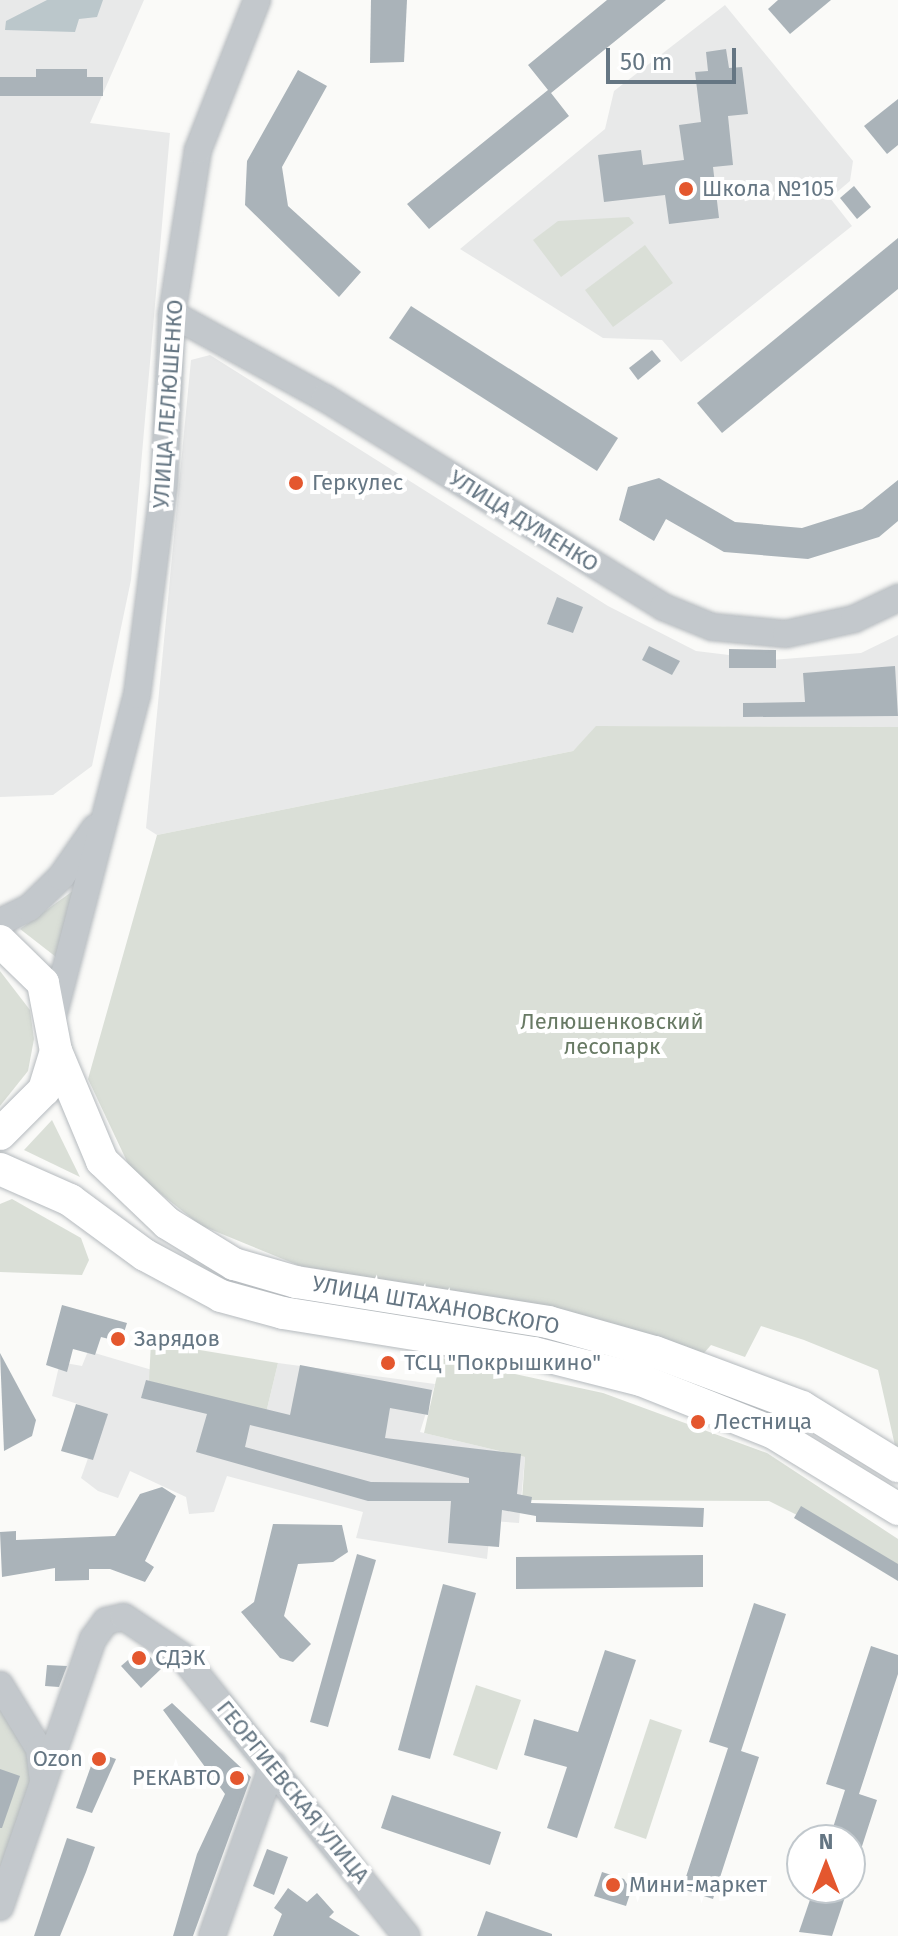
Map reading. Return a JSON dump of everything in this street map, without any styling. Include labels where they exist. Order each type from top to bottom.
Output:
[{"type":"main road","points":[[0,941],[43,983],[54,1013],[56,1051],[44,1090],[0,1134]]},
{"type":"main road","name":"УЛИЦА ШТАХАНОВСКОГО","points":[[56,1051],[102,1161],[167,1223],[234,1264],[296,1282],[548,1322],[655,1352],[802,1407],[898,1466]]},
{"type":"main road","name":"УЛИЦА ШТАХАНОВСКОГО","points":[[0,1169],[70,1200],[145,1255],[221,1296],[283,1313],[534,1353],[641,1380],[772,1432],[898,1509]]},
{"type":"street","name":"УЛИЦА ЛЕЛЮШЕНКО","points":[[54,1013],[137,695],[151,607],[172,314],[198,150],[257,0]]},
{"type":"street","name":"УЛИЦА ДУМЕНКО","points":[[172,314],[325,398],[663,607],[712,627],[786,634],[854,619],[898,598]]},
{"type":"street","points":[[0,922],[29,908],[61,877],[104,815]]},
{"type":"street","name":"ГЕОРГИЕВСКАЯ УЛИЦА","points":[[0,1907],[45,1793],[93,1639],[106,1621],[124,1617],[182,1656],[273,1764],[406,1936]]},
{"type":"street","points":[[0,1685],[39,1749],[45,1793]]},
{"type":"street","points":[[212,1936],[273,1764]]},
{"type":"shaded area","points":[[0,0],[144,0],[90,123],[170,133],[131,580],[92,766],[53,795],[0,797]]},
{"type":"shaded area","points":[[47,0],[103,0],[97,17],[79,19],[75,32],[5,30],[6,21]]},
{"type":"shaded area","name":"Школа №105","points":[[725,5],[853,161],[850,181],[830,198],[852,226],[681,362],[662,340],[603,338],[460,249],[605,129],[614,91]]},
{"type":"shaded area","name":"Геркулес","points":[[210,355],[608,606],[696,651],[771,660],[861,653],[898,635],[898,727],[597,726],[573,751],[157,835],[146,828],[191,360]]},
{"type":"shaded area","points":[[88,1351],[152,1370],[149,1380],[266,1413],[278,1363],[435,1384],[420,1432],[525,1457],[519,1523],[491,1521],[487,1559],[356,1538],[363,1512],[227,1476],[214,1512],[189,1514],[186,1497],[130,1471],[118,1498],[98,1491],[81,1478],[98,1430],[78,1404],[52,1396],[60,1362],[82,1366]]},
{"type":"green space","points":[[629,217],[634,223],[561,277],[533,240],[558,221]]},
{"type":"green space","points":[[645,245],[673,283],[613,327],[585,290]]},
{"type":"green space","name":"Лелюшенковский лесопарк","points":[[596,726],[898,727],[898,1459],[878,1370],[804,1340],[761,1326],[745,1357],[711,1345],[704,1353],[615,1324],[300,1266],[200,1225],[131,1170],[88,1079],[157,835],[573,751]]},
{"type":"green space","points":[[77,888],[56,957],[20,929]]},
{"type":"green space","points":[[0,971],[30,1010],[34,1039],[28,1071],[0,1106]]},
{"type":"green space","points":[[52,1120],[80,1177],[24,1150]]},
{"type":"green space","points":[[12,1199],[81,1238],[89,1260],[82,1275],[0,1272],[0,1204]]},
{"type":"green space","points":[[151,1342],[278,1363],[266,1413],[149,1381]]},
{"type":"green space","points":[[441,1358],[603,1393],[767,1453],[898,1539],[898,1577],[861,1547],[769,1501],[522,1500],[525,1457],[424,1433]]},
{"type":"green space","points":[[476,1685],[521,1700],[497,1770],[453,1755]]},
{"type":"green space","points":[[0,1686],[39,1756],[0,1887]]},
{"type":"green space","points":[[650,1719],[682,1730],[646,1839],[614,1828]]},
{"type":"building","points":[[371,0],[407,0],[404,62],[370,63]]},
{"type":"building","points":[[607,0],[666,0],[551,93],[569,116],[429,229],[407,204],[548,90],[528,65]]},
{"type":"building","points":[[778,0],[831,0],[790,34],[768,9]]},
{"type":"building","points":[[726,49],[729,68],[742,67],[748,114],[728,116],[733,165],[713,167],[719,218],[669,224],[665,195],[604,202],[598,155],[641,150],[643,165],[684,160],[679,125],[701,122],[695,72],[708,71],[706,52]]},
{"type":"building","points":[[36,69],[87,69],[87,77],[103,77],[103,96],[0,96],[0,77],[36,77]]},
{"type":"building","points":[[298,70],[327,86],[282,167],[288,206],[361,272],[339,297],[245,205],[247,161]]},
{"type":"building","points":[[898,99],[898,145],[887,154],[864,126]]},
{"type":"building","points":[[854,186],[871,207],[857,219],[840,198]]},
{"type":"building","points":[[898,238],[898,289],[722,433],[697,403]]},
{"type":"building","points":[[411,306],[618,438],[597,471],[389,338]]},
{"type":"building","points":[[652,350],[661,361],[638,380],[629,368]]},
{"type":"building","points":[[659,478],[735,522],[802,528],[862,509],[898,480],[898,521],[879,537],[808,559],[724,552],[666,519],[654,541],[619,520],[628,487]]},
{"type":"building","points":[[557,597],[583,607],[573,633],[547,624]]},
{"type":"building","points":[[649,646],[680,661],[672,675],[642,660]]},
{"type":"building","points":[[729,649],[776,650],[776,668],[729,668]]},
{"type":"building","points":[[895,666],[898,716],[743,717],[743,703],[805,702],[803,673]]},
{"type":"building","points":[[62,1305],[127,1323],[121,1342],[101,1337],[95,1355],[73,1349],[67,1372],[46,1365]]},
{"type":"building","points":[[0,1353],[36,1420],[32,1436],[4,1451]]},
{"type":"building","points":[[300,1365],[432,1390],[428,1415],[390,1408],[385,1438],[521,1454],[517,1494],[532,1497],[531,1503],[704,1508],[703,1527],[536,1522],[536,1516],[502,1510],[499,1547],[448,1543],[451,1501],[368,1501],[196,1452],[207,1414],[141,1398],[146,1380],[290,1415]],"holes":[[[250,1425],[469,1478],[469,1483],[371,1482],[245,1447]]]},
{"type":"building","points":[[76,1404],[108,1414],[93,1460],[61,1451]]},
{"type":"building","points":[[162,1487],[176,1496],[145,1561],[154,1567],[145,1582],[110,1569],[89,1569],[89,1580],[55,1581],[55,1568],[2,1577],[0,1532],[16,1531],[16,1540],[115,1536],[140,1494]]},
{"type":"building","points":[[801,1506],[898,1564],[898,1581],[794,1518]]},
{"type":"building","points":[[273,1524],[342,1525],[348,1552],[333,1562],[298,1564],[284,1616],[311,1644],[293,1662],[280,1658],[241,1612],[254,1602]]},
{"type":"building","points":[[357,1554],[376,1560],[328,1727],[310,1722]]},
{"type":"building","points":[[703,1555],[703,1587],[516,1589],[516,1557]]},
{"type":"building","points":[[443,1584],[476,1593],[430,1759],[398,1750]]},
{"type":"building","points":[[754,1603],[786,1614],[741,1751],[759,1757],[713,1899],[682,1889],[728,1748],[709,1742]]},
{"type":"building","points":[[871,1646],[898,1655],[898,1674],[859,1794],[877,1800],[866,1834],[866,1824],[834,1824],[845,1790],[826,1784]]},
{"type":"building","points":[[142,1648],[161,1669],[141,1688],[121,1666]]},
{"type":"building","points":[[605,1650],[636,1660],[577,1838],[547,1828],[567,1767],[524,1755],[534,1719],[578,1732]]},
{"type":"building","points":[[47,1665],[67,1666],[59,1687],[45,1686]]},
{"type":"building","points":[[172,1703],[251,1777],[193,1936],[173,1936],[197,1854],[225,1794],[163,1710]]},
{"type":"building","points":[[96,1752],[116,1759],[92,1813],[76,1808]]},
{"type":"building","points":[[0,1769],[20,1776],[2,1828],[0,1828]]},
{"type":"building","points":[[392,1795],[501,1832],[490,1865],[381,1828]]},
{"type":"building","points":[[67,1838],[95,1847],[60,1936],[34,1936]]},
{"type":"building","points":[[267,1849],[288,1857],[274,1895],[253,1886]]},
{"type":"building","name":"Мини-маркет","points":[[602,1872],[624,1879],[631,1891],[626,1906],[594,1896]]},
{"type":"building","points":[[288,1888],[307,1902],[317,1893],[334,1912],[329,1917],[360,1936],[273,1936],[282,1914],[274,1908]]},
{"type":"building","points":[[809,1904],[843,1904],[832,1936],[799,1932]]},
{"type":"building","points":[[486,1911],[552,1934],[552,1936],[477,1936]]},
{"type":"place","name":"Школа №105","points":[[686,189]]},
{"type":"place","name":"Геркулес","points":[[296,483]]},
{"type":"place","name":"Зарядов","points":[[118,1339]]},
{"type":"place","name":"ТСЦ \"Покрышкино\"","points":[[388,1363]]},
{"type":"place","name":"Лестница","points":[[698,1422]]},
{"type":"place","name":"СДЭК","points":[[139,1658]]},
{"type":"place","name":"Ozon","points":[[99,1759]]},
{"type":"place","name":"РЕКАВТО","points":[[237,1778]]},
{"type":"place","name":"Мини-маркет","points":[[613,1885]]}]
